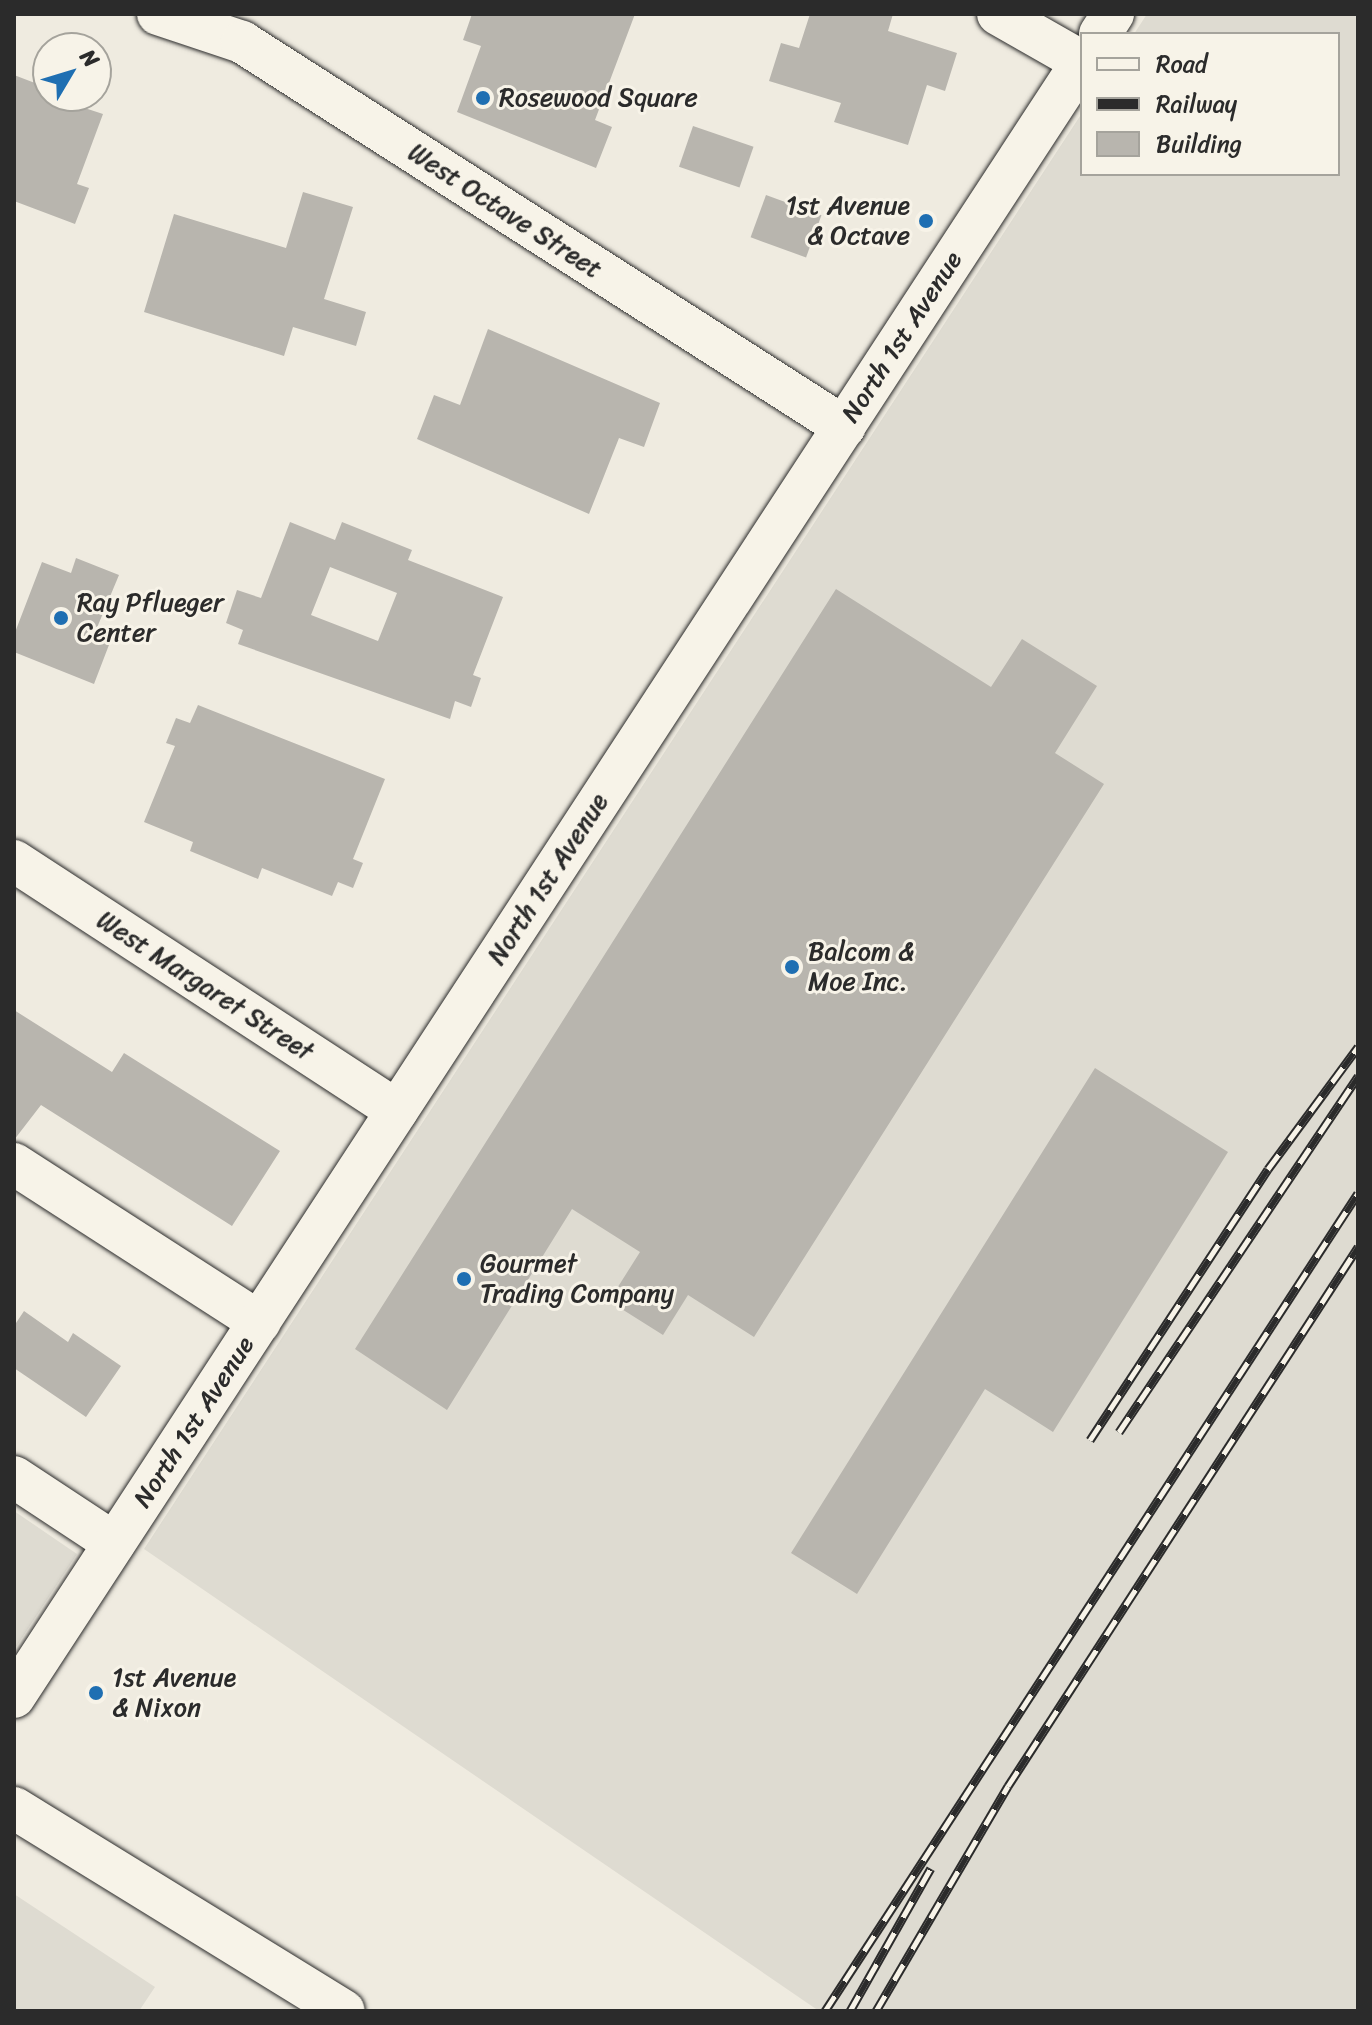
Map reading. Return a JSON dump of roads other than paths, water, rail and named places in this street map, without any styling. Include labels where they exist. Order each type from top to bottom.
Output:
[{"type":"street","name":"West Octave Street","points":[[158,14],[242,42],[844,427]]},
{"type":"street","points":[[998,14],[1080,61]]},
{"type":"street","points":[[1101,32],[1113,14]]},
{"type":"street","name":"North 1st Avenue","points":[[14,1697],[1080,65]]},
{"type":"street","name":"West Margaret Street","points":[[14,861],[397,1111]]},
{"type":"street","points":[[14,1164],[259,1322]]},
{"type":"street","points":[[14,1477],[114,1543]]},
{"type":"street","points":[[14,1808],[344,2011]]},
{"type":"railway","points":[[1090,1440],[1268,1169],[1358,1047]]},
{"type":"railway","points":[[1119,1432],[1358,1076]]},
{"type":"railway","points":[[825,2011],[1358,1193]]},
{"type":"railway","points":[[876,2011],[1008,1786],[1358,1247]]},
{"type":"railway","points":[[850,2011],[931,1868]]},
{"type":"place","name":"Rosewood Square","points":[[483,98]]},
{"type":"place","name":"1st Avenue & Octave","points":[[926,221]]},
{"type":"place","name":"Ray Pflueger Center","points":[[61,618]]},
{"type":"place","name":"Balcom & Moe Inc.","points":[[792,967]]},
{"type":"place","name":"Gourmet Trading Company","points":[[464,1279]]},
{"type":"place","name":"1st Avenue & Nixon","points":[[96,1693]]}]
